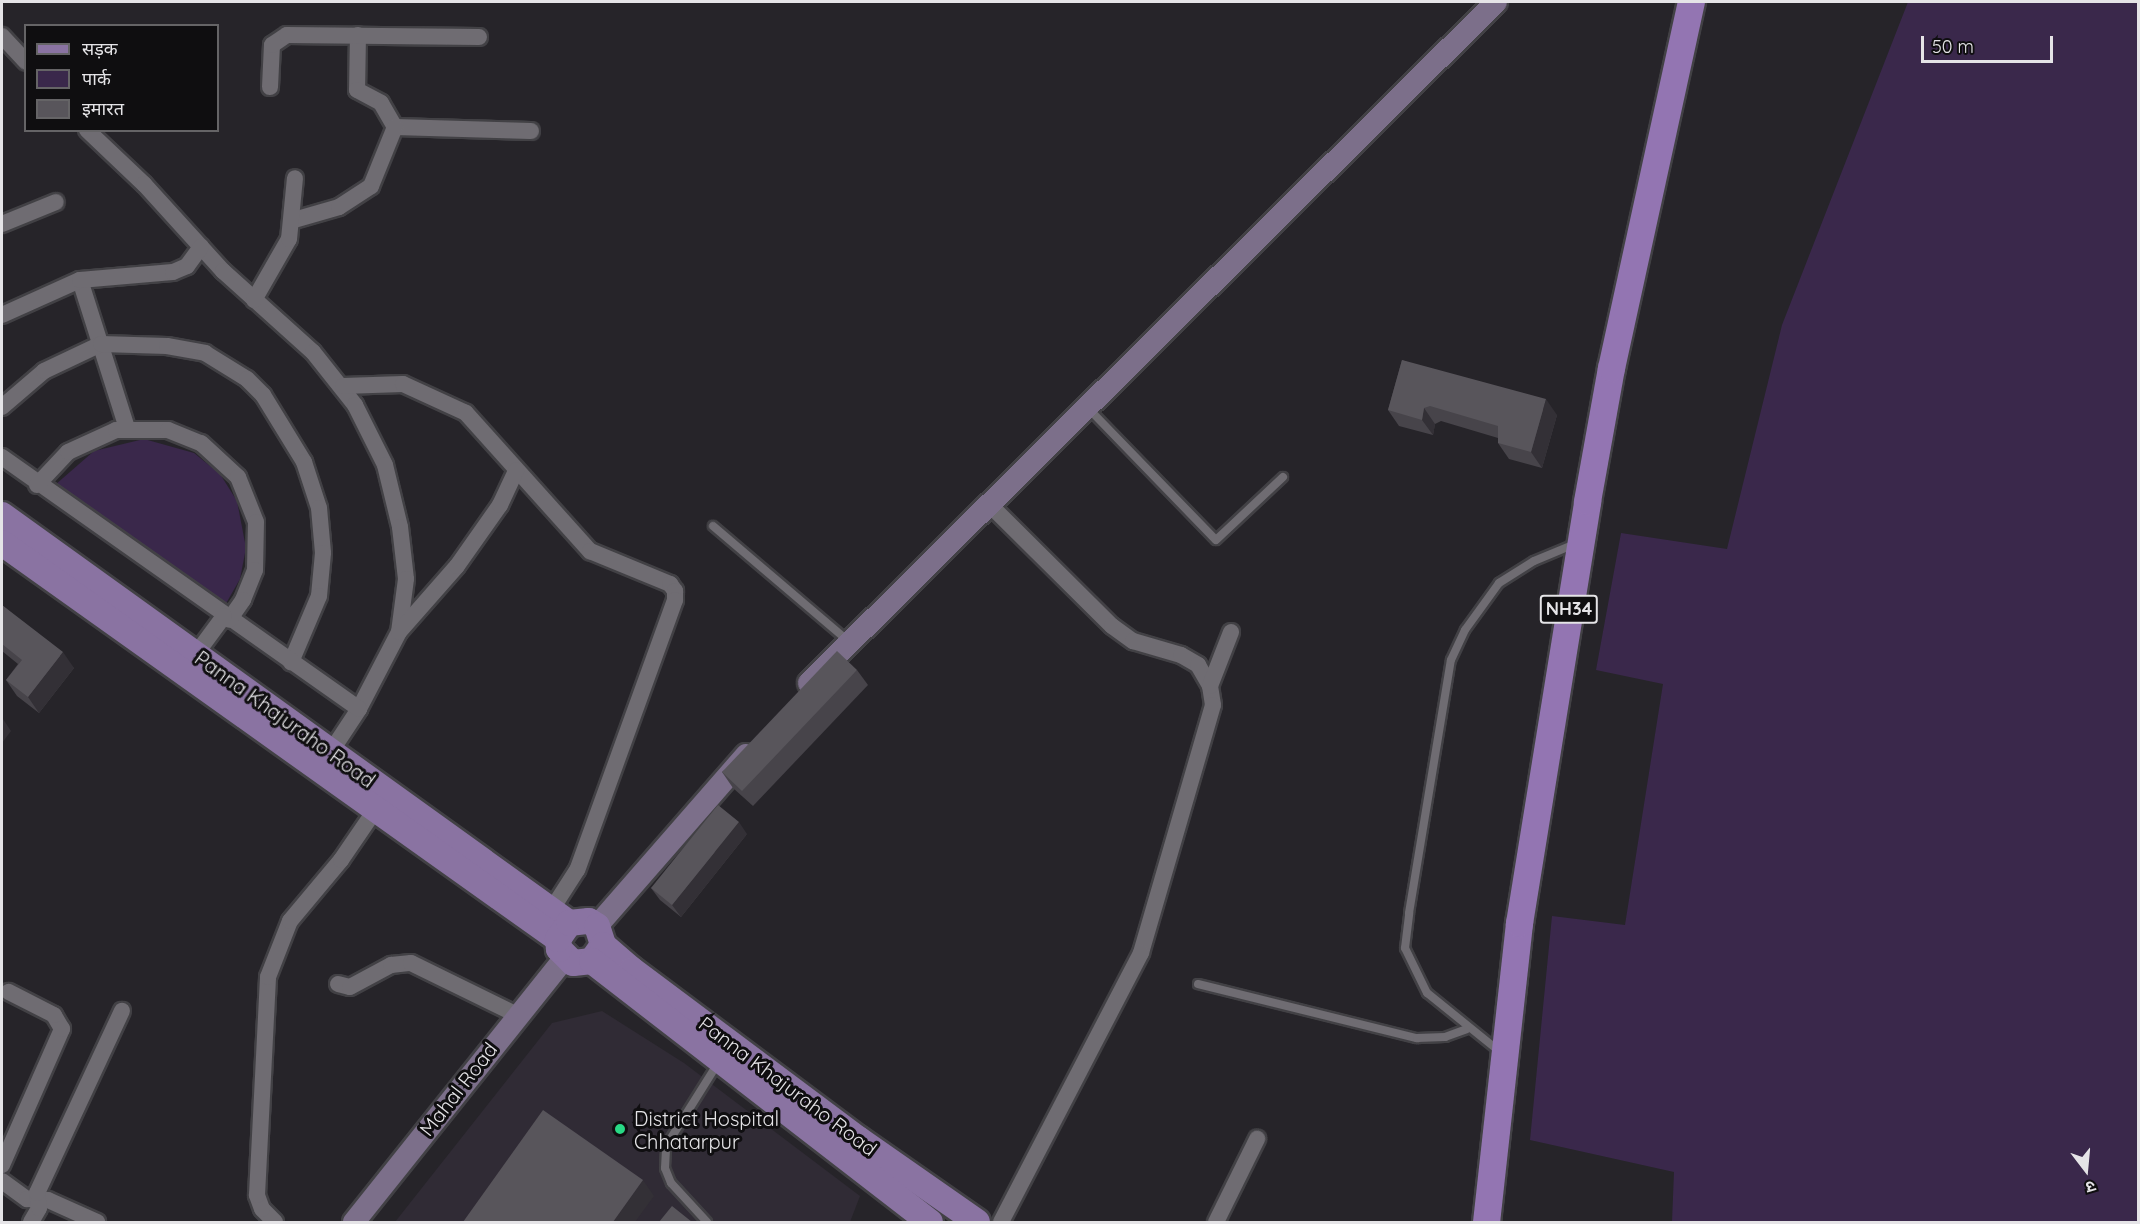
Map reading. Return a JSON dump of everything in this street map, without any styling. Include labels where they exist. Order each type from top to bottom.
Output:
[{"type":"highway","name":"NH34","points":[[1486,1222],[1519,923],[1581,542],[1611,368],[1691,2]]},
{"type":"main road","points":[[794,700],[848,641],[1496,2]]},
{"type":"main road","name":"Panna Khajuraho Road","points":[[2,515],[330,753],[381,802]]},
{"type":"main road","name":"Panna Khajuraho Road","points":[[2,543],[381,802],[561,932],[573,963],[598,944]]},
{"type":"main road","points":[[598,944],[762,736]]},
{"type":"main road","name":"Panna Khajuraho Road","points":[[561,932],[588,921],[598,944],[718,1063],[930,1222]]},
{"type":"main road","name":"Mahal Road","points":[[354,1222],[517,1015],[561,932]]},
{"type":"main road","name":"Panna Khajuraho Road","points":[[598,944],[858,1139],[977,1222]]},
{"type":"street","points":[[358,35],[357,90],[381,103],[394,127]]},
{"type":"street","points":[[270,87],[272,45],[277,38],[358,35],[479,37]]},
{"type":"street","points":[[2,36],[14,56]]},
{"type":"street","points":[[394,127],[531,131]]},
{"type":"street","points":[[294,220],[339,207],[370,186],[394,127]]},
{"type":"street","points":[[89,132],[144,184],[201,247],[254,300],[313,352],[343,386],[375,444],[392,488],[406,579],[399,632]]},
{"type":"street","points":[[254,300],[281,257],[294,220],[295,178]]},
{"type":"street","points":[[2,224],[56,202]]},
{"type":"street","points":[[2,315],[80,280],[172,272],[187,266],[201,247]]},
{"type":"street","points":[[80,280],[127,428]]},
{"type":"street","points":[[2,407],[44,371],[101,344],[167,346],[221,360],[263,395],[304,462],[319,508],[323,553],[319,596],[291,662]]},
{"type":"street","points":[[343,386],[403,384],[444,400],[466,413],[488,434],[516,470],[590,551],[670,584],[675,591],[675,600],[576,870],[561,932]]},
{"type":"street","points":[[37,485],[54,464],[82,442],[127,428],[168,430],[201,443],[228,465],[246,492],[256,522],[258,554],[250,586],[196,654]]},
{"type":"street","points":[[2,457],[37,485],[359,709]]},
{"type":"street","points":[[330,753],[359,709],[399,632],[457,566],[500,504],[516,470]]},
{"type":"street","points":[[989,504],[1112,626],[1133,641],[1181,655],[1198,665],[1210,686],[1213,705],[1142,953],[1001,1222]]},
{"type":"street","points":[[1210,686],[1231,632]]},
{"type":"street","points":[[275,1222],[262,1209],[257,1195],[268,977],[290,921],[341,860],[381,802]]},
{"type":"street","points":[[338,984],[350,987],[391,965],[411,963],[517,1015]]},
{"type":"street","points":[[2,1165],[62,1029],[54,1015],[9,992]]},
{"type":"street","points":[[31,1222],[38,1201],[37,1193],[122,1011]]},
{"type":"street","points":[[1216,1222],[1257,1139]]},
{"type":"street","points":[[2,1181],[38,1201],[48,1200],[97,1222]]},
{"type":"lane","points":[[1087,407],[1216,540],[1283,477]]},
{"type":"lane","points":[[713,526],[848,641]]},
{"type":"lane","points":[[1506,1055],[1467,1029],[1427,993],[1405,948],[1451,660],[1465,630],[1499,583],[1534,561],[1581,542]]},
{"type":"lane","points":[[1198,984],[1417,1038],[1445,1037],[1467,1029]]},
{"type":"lane","points":[[707,1222],[671,1183],[664,1168],[666,1146],[718,1063]]},
{"type":"shaded area","name":"District Hospital Chhatarpur","points":[[602,1011],[684,1063],[860,1196],[850,1222],[395,1222],[552,1023]]},
{"type":"green space","points":[[1908,2],[2138,2],[2138,1222],[1672,1222],[1674,1172],[1530,1140],[1552,916],[1625,925],[1663,684],[1596,670],[1621,533],[1727,549],[1782,325]]},
{"type":"green space","points":[[144,439],[194,453],[220,474],[237,501],[246,548],[240,579],[224,607],[55,485],[94,451]]},
{"type":"building","points":[[1402,360],[1546,399],[1531,452],[1498,443],[1498,426],[1430,406],[1424,408],[1422,420],[1388,410]]},
{"type":"building","points":[[2,605],[63,652],[28,697],[6,680],[22,660],[2,644]]},
{"type":"building","points":[[837,651],[857,670],[742,791],[722,772]]},
{"type":"building","points":[[718,805],[739,822],[672,905],[651,888]]},
{"type":"building","points":[[543,1110],[643,1180],[613,1222],[463,1222]]},
{"type":"building","points":[[672,1206],[692,1222],[659,1222]]},
{"type":"place","name":"District Hospital Chhatarpur","points":[[620,1129]]}]
